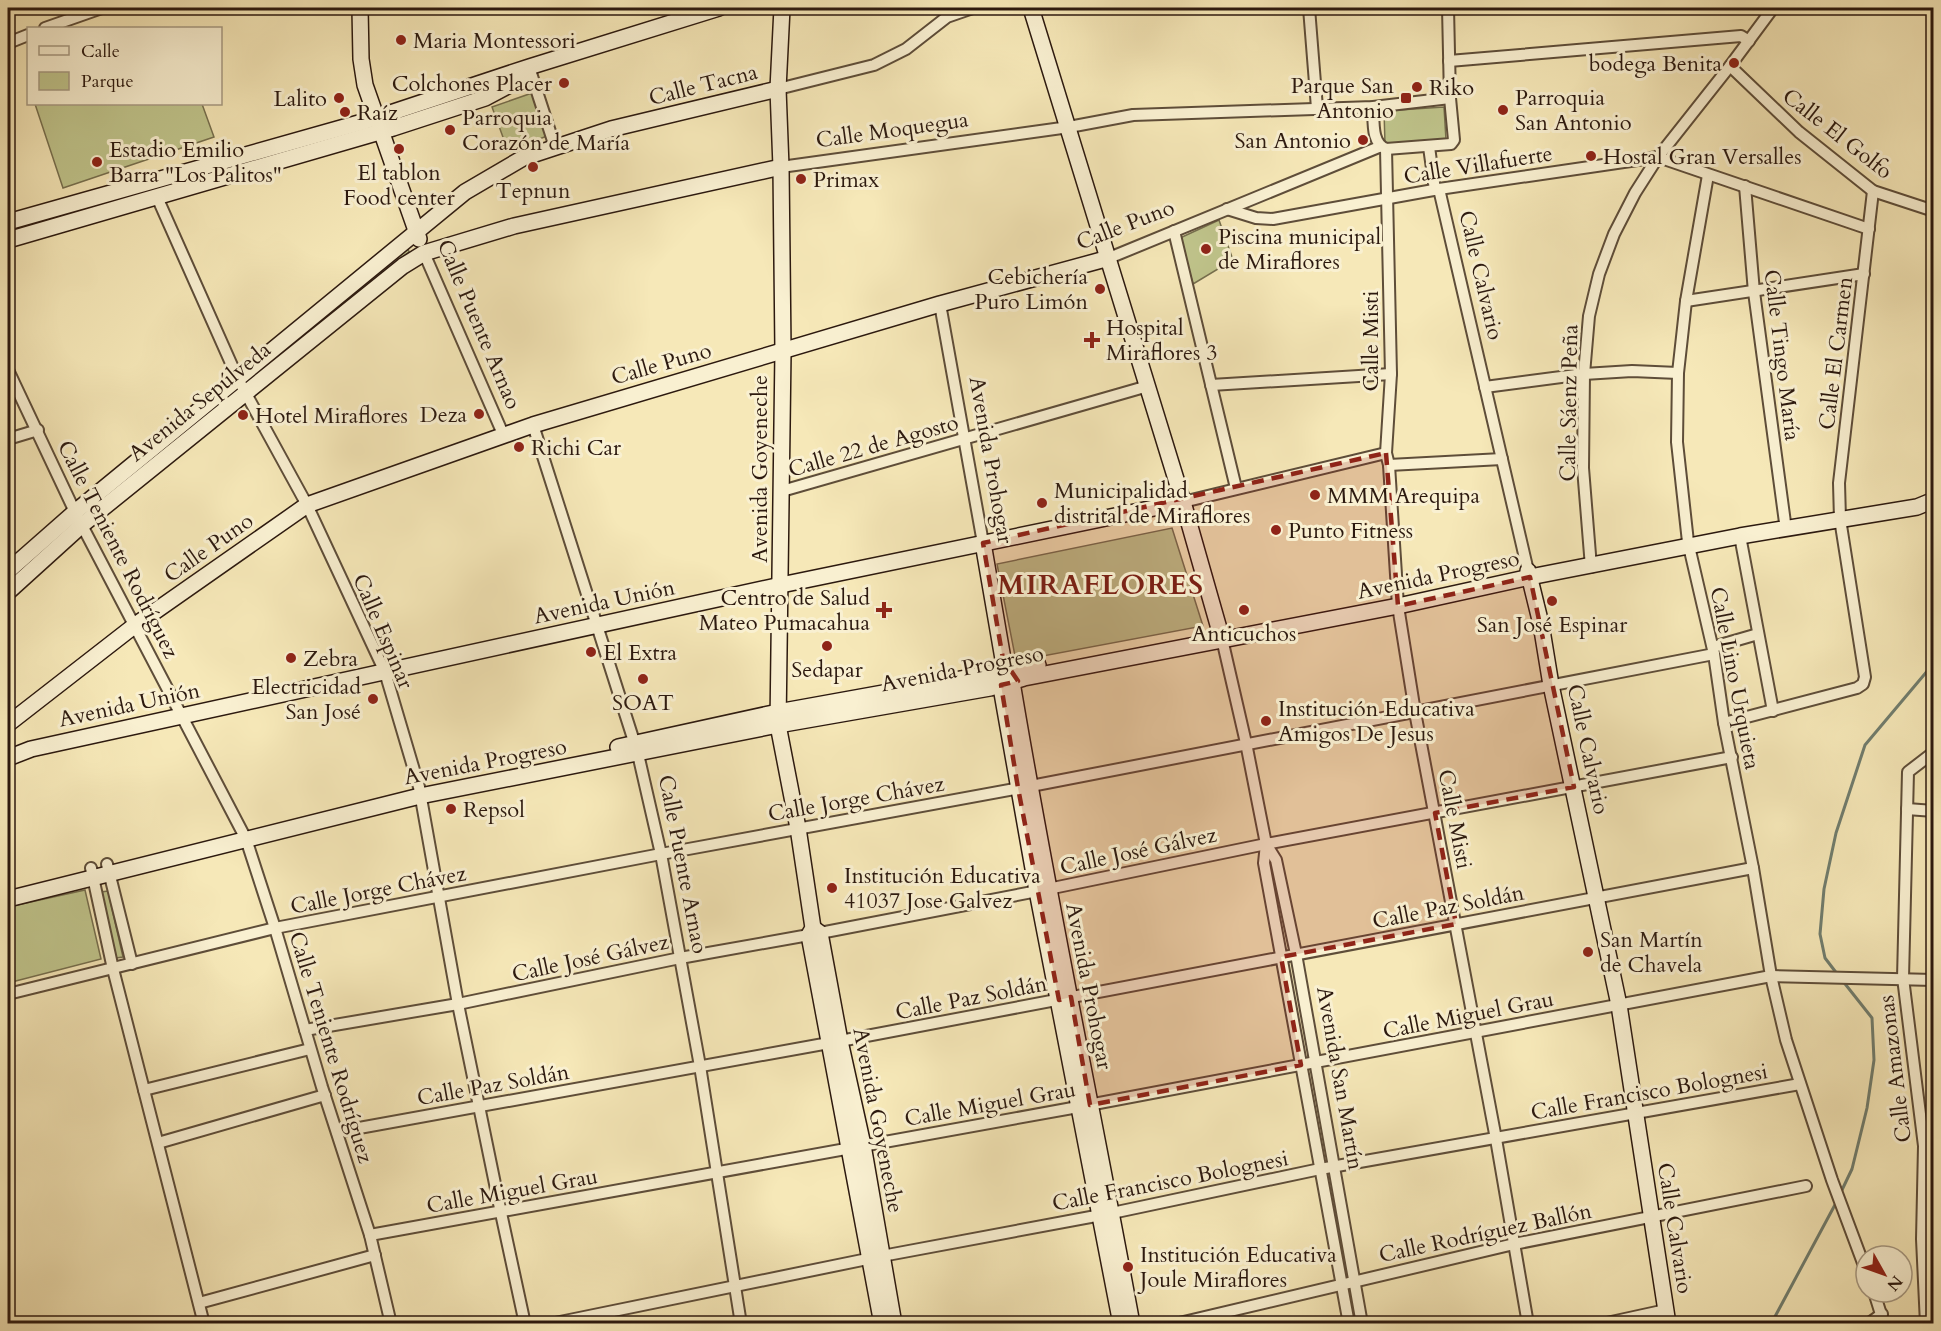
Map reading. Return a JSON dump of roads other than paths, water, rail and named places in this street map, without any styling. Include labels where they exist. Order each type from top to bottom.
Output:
[{"type":"street","points":[[64,21],[70,8]]},
{"type":"street","points":[[48,27],[102,8]]},
{"type":"street","name":"Calle Puente Arnao","points":[[360,8],[362,68],[365,85],[424,253],[503,434]]},
{"type":"street","points":[[379,125],[529,67],[719,8]]},
{"type":"street","name":"Avenida Goyeneche","points":[[782,8],[778,89],[783,351],[778,719],[814,932],[876,1257],[894,1323]]},
{"type":"street","name":"Calle Tacna","points":[[416,231],[465,192],[523,158],[610,129],[874,65],[906,49],[947,17],[973,8]]},
{"type":"street","name":"Avenida San Martín","points":[[1030,8],[1069,127],[1184,502],[1221,635],[1266,844],[1264,863],[1349,1323]]},
{"type":"street","points":[[1309,8],[1317,108]]},
{"type":"street","points":[[1448,8],[1450,98]]},
{"type":"street","name":"Calle Sáenz Peña","points":[[1590,564],[1583,468],[1584,374],[1589,316],[1599,274],[1614,234],[1635,193],[1658,157],[1749,41],[1767,10]]},
{"type":"street","points":[[8,43],[27,35]]},
{"type":"street","points":[[1449,61],[1742,36],[1749,41]]},
{"type":"street","name":"Calle El Golfo","points":[[1730,66],[1799,132],[1873,191],[1934,211]]},
{"type":"street","points":[[529,67],[555,147]]},
{"type":"street","points":[[485,98],[525,77],[529,67]]},
{"type":"street","points":[[8,222],[242,165],[379,125],[535,84]]},
{"type":"street","name":"Calle Moquegua","points":[[424,253],[514,226],[781,167],[1069,127],[1133,115],[1373,107],[1450,98]]},
{"type":"street","name":"Calle Puno","points":[[8,724],[134,626],[307,505],[503,434],[940,304],[1109,258],[1227,208],[1382,148],[1451,144],[1454,140],[1450,98]]},
{"type":"street","name":"Calle Misti","points":[[1373,107],[1376,139],[1382,148],[1388,198],[1391,374],[1386,453],[1389,465],[1398,602],[1415,712],[1477,1033],[1528,1323]]},
{"type":"street","name":"Calle Calvario","points":[[1429,147],[1437,190],[1541,624],[1551,685],[1620,1005],[1667,1316]]},
{"type":"street","name":"Calle Villafuerte","points":[[1227,208],[1256,218],[1273,219],[1437,190],[1658,157],[1869,229]]},
{"type":"street","points":[[8,240],[157,197],[242,165]]},
{"type":"street","name":"Calle Lino Urquieta","points":[[1708,175],[1686,301],[1678,373],[1677,442],[1688,545],[1713,650],[1724,723],[1753,868],[1771,976],[1786,1040],[1833,1182],[1856,1244]]},
{"type":"street","name":"Calle Tingo María","points":[[1745,186],[1754,292],[1786,527]]},
{"type":"street","name":"Calle El Carmen","points":[[1773,711],[1857,688],[1863,684],[1865,676],[1839,515],[1842,455],[1873,191]]},
{"type":"street","name":"Calle Espinar","points":[[157,197],[242,385],[307,505],[385,672],[420,791],[458,1004],[525,1323]]},
{"type":"street","name":"Avenida Sepúlveda","points":[[8,571],[79,519],[242,385],[416,231]]},
{"type":"street","points":[[1174,231],[1236,488]]},
{"type":"street","name":"Avenida Sepúlveda","points":[[242,385],[403,266],[424,253]]},
{"type":"street","points":[[1686,301],[1864,274]]},
{"type":"street","name":"Avenida Prohogar","points":[[940,304],[966,439],[1043,890],[1106,1214],[1132,1323]]},
{"type":"street","name":"Calle Teniente Rodríguez","points":[[8,370],[79,519],[243,835],[275,928],[310,1049],[370,1235],[391,1323]]},
{"type":"street","points":[[1485,387],[1584,374],[1632,371],[1678,373]]},
{"type":"street","points":[[1211,385],[1391,374]]},
{"type":"street","name":"Calle 22 de Agosto","points":[[782,491],[1148,386]]},
{"type":"street","name":"Calle Puente Arnao","points":[[533,425],[637,749],[661,854],[700,1066],[741,1323]]},
{"type":"street","points":[[8,438],[38,430]]},
{"type":"street","name":"Avenida Unión","points":[[8,758],[31,749],[182,715],[781,585],[1184,502],[1386,453]]},
{"type":"street","points":[[1389,465],[1502,459]]},
{"type":"street","name":"Avenida Progreso","points":[[1688,545],[1740,537],[1917,499],[1931,500]]},
{"type":"street","name":"Avenida Sepúlveda","points":[[8,592],[79,519]]},
{"type":"street","name":"Avenida Progreso","points":[[8,899],[108,868],[420,791],[1005,674],[1024,678],[1221,635],[1398,602],[1529,574],[1786,527]]},
{"type":"street","points":[[1724,723],[1773,711],[1740,537]]},
{"type":"street","name":"Calle Jorge Chávez","points":[[8,994],[275,928],[1415,712],[1713,650],[1758,634]]},
{"type":"street","name":"Calle Amazonas","points":[[1926,1323],[1928,1240],[1924,1146],[1903,978],[1908,772],[1934,752]]},
{"type":"street","name":"Calle José Gálvez","points":[[305,1030],[458,1004],[680,958],[1043,890],[1266,844],[1732,758]]},
{"type":"street","points":[[1907,809],[1934,811]]},
{"type":"street","name":"Avenida San Martín","points":[[1266,844],[1276,860],[1296,954],[1362,1323]]},
{"type":"street","points":[[108,868],[132,964]]},
{"type":"street","name":"Calle Paz Soldán","points":[[337,1132],[835,1042],[1753,868]]},
{"type":"street","points":[[92,873],[113,969],[204,1323]]},
{"type":"street","name":"Avenida Progreso","points":[[8,889],[92,873]]},
{"type":"street","name":"Calle Miguel Grau","points":[[370,1235],[1084,1106],[1771,976],[1934,980]]},
{"type":"street","points":[[144,1090],[310,1049]]},
{"type":"street","name":"Calle Francisco Bolognesi","points":[[550,1323],[876,1257],[1106,1214],[1320,1169],[1800,1084]]},
{"type":"street","points":[[158,1143],[325,1095]]},
{"type":"street","name":"Calle Rodríguez Ballón","points":[[1175,1323],[1514,1244],[1806,1186]]},
{"type":"street","name":"Avenida Prohogar","points":[[1106,1214],[1121,1323]]},
{"type":"street","points":[[199,1304],[375,1255]]},
{"type":"street","name":"Avenida Goyeneche","points":[[876,1257],[882,1323]]},
{"type":"street","points":[[1868,1323],[1883,1319],[1878,1304]]},
{"type":"street","points":[[1602,1323],[1667,1316]]},
{"type":"waterway","points":[[1838,975],[1825,958],[1820,934],[1824,889],[1836,833],[1865,745],[1934,663]]},
{"type":"waterway","points":[[1841,1192],[1852,1169],[1867,1108],[1874,1060],[1872,1018],[1842,980]]},
{"type":"waterway","points":[[1771,1324],[1837,1201]]},
{"type":"place","name":"Maria Montessori","points":[[401,40]]},
{"type":"place","name":"bodega Benita","points":[[1734,63]]},
{"type":"place","name":"Colchones Placer","points":[[564,83]]},
{"type":"place","name":"Riko","points":[[1417,87]]},
{"type":"place","name":"Lalito","points":[[339,98]]},
{"type":"place","name":"Parque San Antonio","points":[[1406,98]]},
{"type":"place","name":"Parroquia San Antonio","points":[[1503,110]]},
{"type":"place","name":"Raíz","points":[[345,112]]},
{"type":"place","name":"Parroquia Corazón de María","points":[[450,130]]},
{"type":"place","name":"San Antonio","points":[[1363,140]]},
{"type":"place","name":"El tablon Food center","points":[[399,149]]},
{"type":"place","name":"Hostal Gran Versalles","points":[[1591,156]]},
{"type":"place","name":"Estadio Emilio Barra \"Los Palitos\"","points":[[97,162]]},
{"type":"place","name":"Tepnun","points":[[533,167]]},
{"type":"place","name":"Primax","points":[[801,179]]},
{"type":"place","name":"Piscina municipal de Miraflores","points":[[1206,249]]},
{"type":"place","name":"Cebichería Puro Limón","points":[[1100,289]]},
{"type":"place","name":"Hospital Miraflores 3","points":[[1092,340]]},
{"type":"place","name":"Deza","points":[[479,414]]},
{"type":"place","name":"Hotel Miraflores","points":[[243,415]]},
{"type":"place","name":"Richi Car","points":[[519,447]]},
{"type":"place","name":"MMM Arequipa","points":[[1315,495]]},
{"type":"place","name":"Municipalidad distrital de Miraflores","points":[[1042,503]]},
{"type":"place","name":"Punto Fitness","points":[[1276,530]]},
{"type":"place","name":"San José Espinar","points":[[1552,601]]},
{"type":"place","name":"Centro de Salud Mateo Pumacahua","points":[[884,610]]},
{"type":"place","name":"Anticuchos","points":[[1244,610]]},
{"type":"place","name":"Sedapar","points":[[827,646]]},
{"type":"place","name":"El Extra","points":[[591,652]]},
{"type":"place","name":"Zebra","points":[[291,658]]},
{"type":"place","name":"SOAT","points":[[643,679]]},
{"type":"place","name":"Electricidad San José","points":[[373,699]]},
{"type":"place","name":"Institución Educativa Amigos De Jesus","points":[[1266,721]]},
{"type":"place","name":"Repsol","points":[[451,809]]},
{"type":"place","name":"Institución Educativa 41037 Jose Galvez","points":[[832,888]]},
{"type":"place","name":"San Martín de Chavela","points":[[1588,952]]},
{"type":"place","name":"Institución Educativa Joule Miraflores","points":[[1128,1267]]},
{"type":"district","name":"MIRAFLORES","points":[[1101,584]]}]
